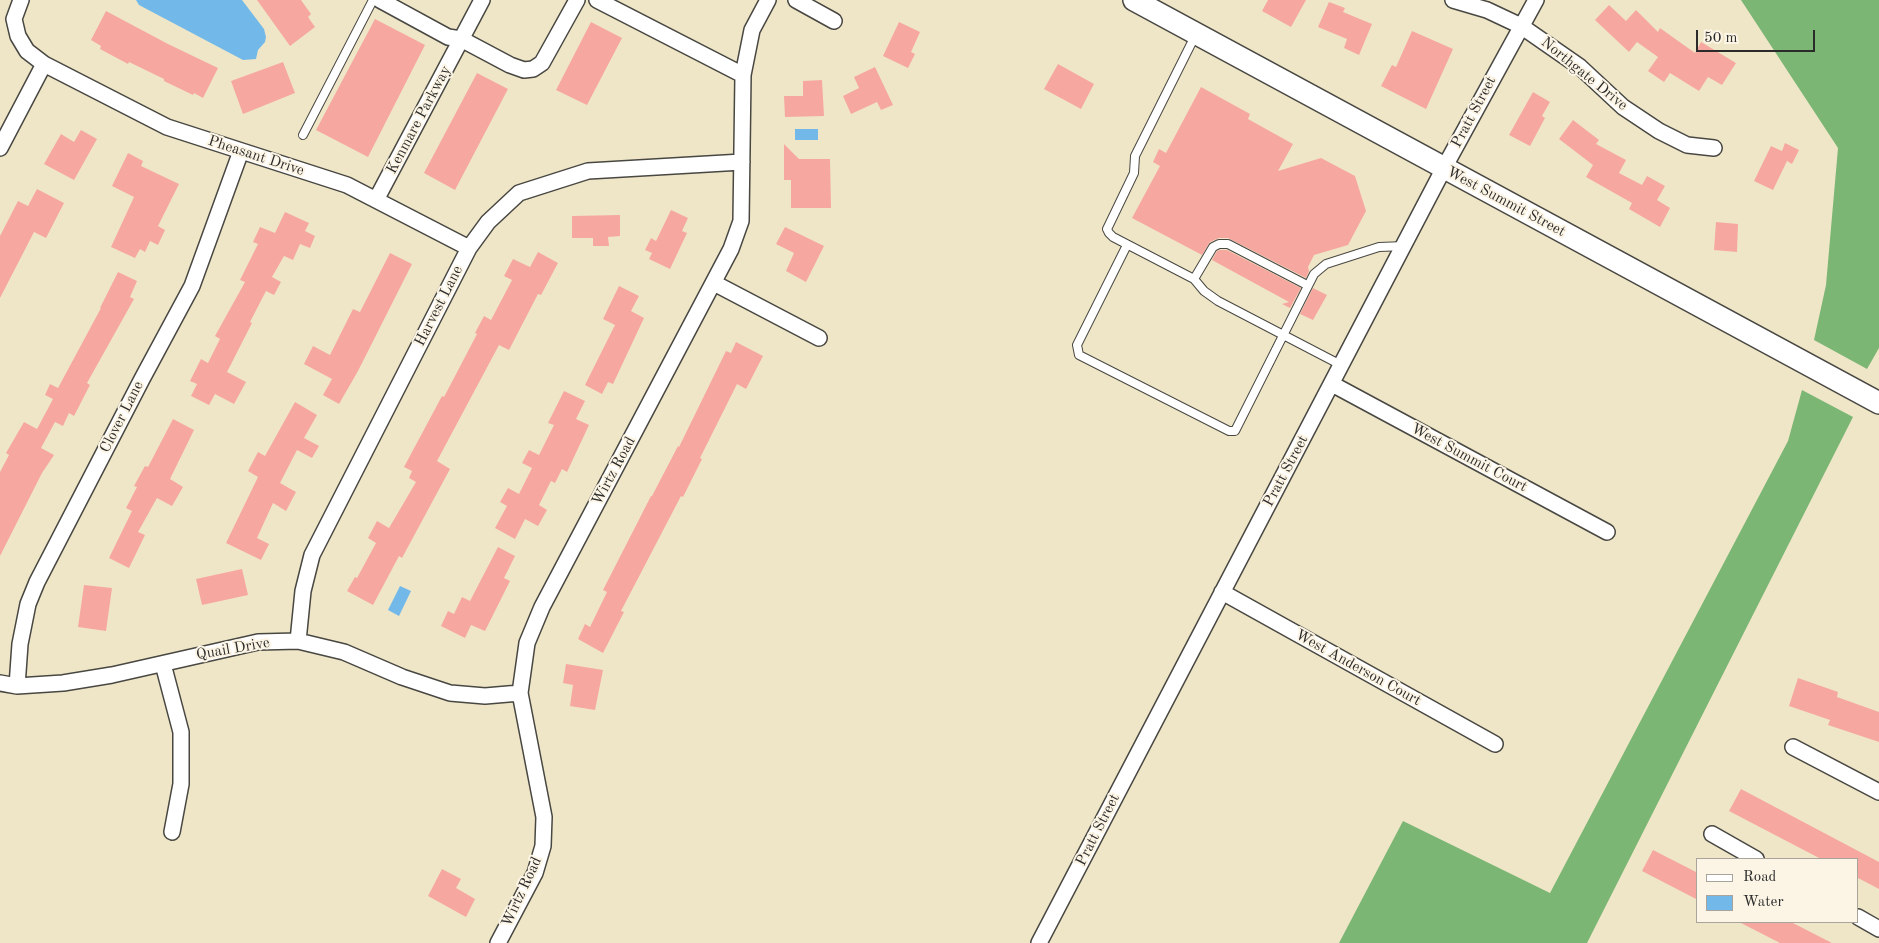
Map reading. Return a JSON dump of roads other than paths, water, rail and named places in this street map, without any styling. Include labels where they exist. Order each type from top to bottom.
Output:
[{"type":"street","name":"Pheasant Drive","points":[[21,0],[14,19],[18,36],[27,51],[44,64],[167,127],[347,185],[469,248]]},
{"type":"street","points":[[380,0],[448,36],[462,40],[510,65],[524,70],[533,70],[542,63],[577,0]]},
{"type":"street","name":"Kenmare Parkway","points":[[376,200],[482,0]]},
{"type":"street","points":[[597,0],[743,75]]},
{"type":"street","name":"Wirtz Road","points":[[498,943],[535,873],[543,846],[544,817],[520,693],[527,642],[542,607],[714,283],[741,221],[743,75],[752,30],[768,0]]},
{"type":"street","points":[[796,0],[834,21]]},
{"type":"street","name":"West Summit Street","points":[[1134,0],[1879,404]]},
{"type":"street","name":"Northgate Drive","points":[[1453,0],[1487,10],[1521,26],[1580,68],[1623,107],[1659,131],[1687,145],[1714,148]]},
{"type":"street","name":"Pratt Street","points":[[1039,943],[1444,168],[1536,0]]},
{"type":"street","points":[[0,148],[44,64]]},
{"type":"street","name":"Clover Lane","points":[[17,686],[20,644],[28,604],[37,582],[192,286],[241,151]]},
{"type":"street","name":"Harvest Lane","points":[[298,640],[303,591],[312,555],[469,248],[488,222],[519,193],[588,171],[742,162]]},
{"type":"street","points":[[714,283],[819,338]]},
{"type":"street","name":"West Summit Court","points":[[1332,384],[1607,532]]},
{"type":"street","name":"West Anderson Court","points":[[1222,592],[1495,744]]},
{"type":"street","name":"Quail Drive","points":[[0,684],[17,686],[63,683],[112,675],[258,642],[298,640],[344,652],[402,677],[450,692],[485,696],[520,693]]},
{"type":"street","points":[[163,664],[181,732],[181,784],[172,832]]},
{"type":"street","points":[[1793,747],[1879,792]]},
{"type":"street","points":[[1712,834],[1754,858]]},
{"type":"street","points":[[1859,918],[1879,930]]},
{"type":"lane","points":[[303,135],[373,0]]},
{"type":"lane","points":[[1196,34],[1135,156],[1134,172],[1107,229],[1109,233],[1127,245],[1194,279],[1204,291],[1218,301],[1282,336],[1341,365]]},
{"type":"lane","points":[[1194,279],[1213,247],[1219,244],[1228,244],[1308,285]]},
{"type":"lane","points":[[1127,245],[1077,345],[1079,356],[1229,431],[1235,431],[1314,274],[1326,264],[1379,246],[1404,246]]},
{"type":"water","points":[[136,0],[242,0],[264,29],[265,42],[258,50],[256,59],[243,60],[139,5]]},
{"type":"water","points":[[795,129],[818,129],[818,140],[795,140]]},
{"type":"water","points":[[400,586],[411,591],[399,616],[388,610]]}]
